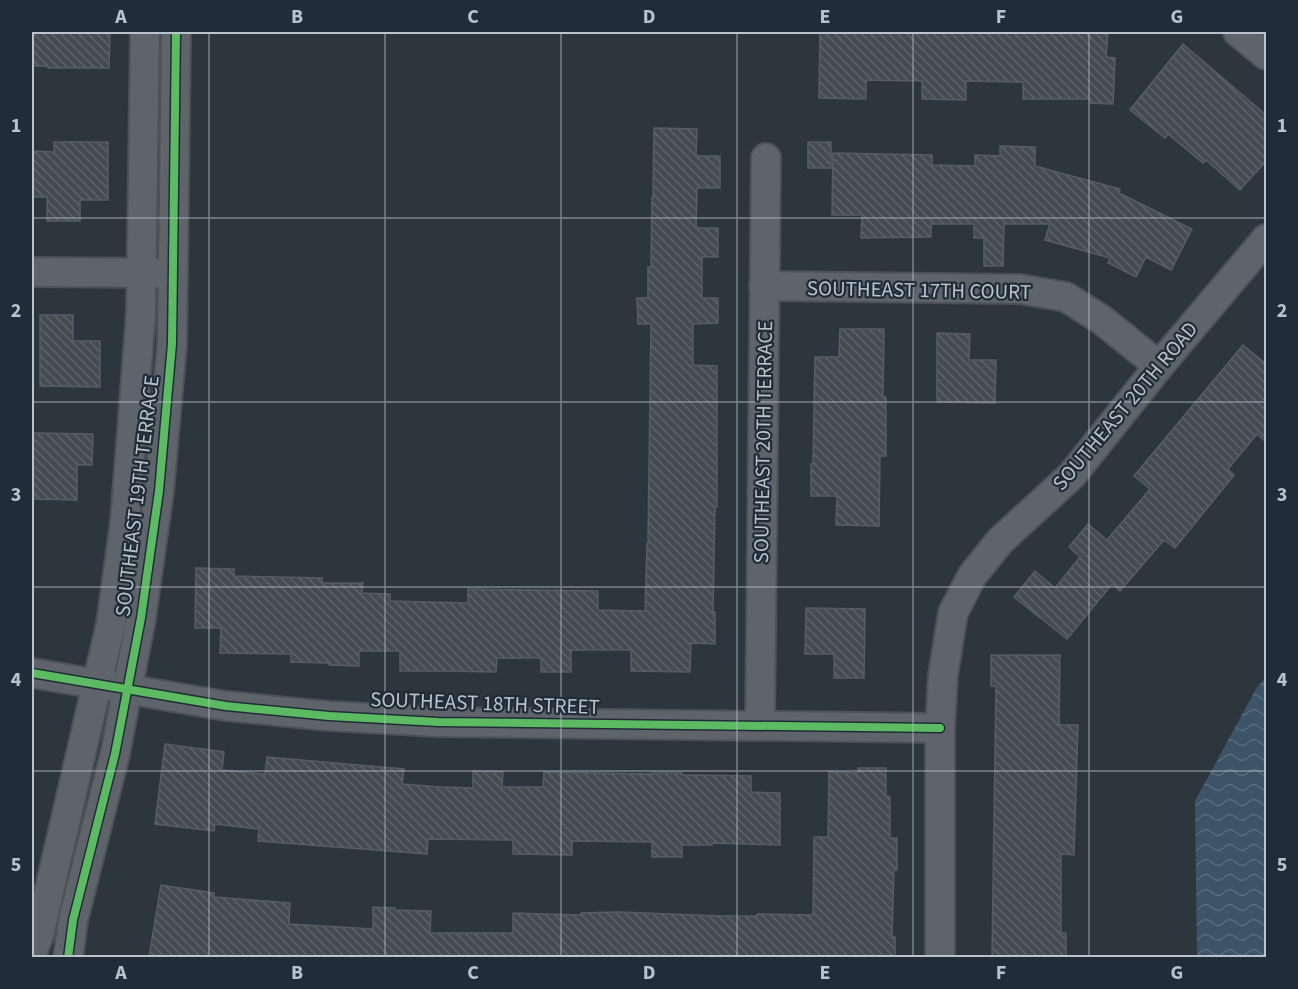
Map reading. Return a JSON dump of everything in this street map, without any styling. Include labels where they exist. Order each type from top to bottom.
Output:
[{"type":"street","name":"SOUTHEAST 19TH TERRACE","points":[[32,952],[39,935],[111,624],[125,522],[141,312],[145,32]]},
{"type":"street","name":"SOUTHEAST 19TH TERRACE","points":[[68,957],[73,920],[115,754],[141,618],[159,491],[172,344],[176,32]]},
{"type":"street","points":[[1238,32],[1266,55]]},
{"type":"street","name":"SOUTHEAST 20TH TERRACE","points":[[760,726],[766,158]]},
{"type":"street","name":"SOUTHEAST 20TH ROAD","points":[[940,957],[940,728],[943,675],[953,613],[972,576],[1000,541],[1072,475],[1159,366],[1266,239]]},
{"type":"street","points":[[32,272],[173,273]]},
{"type":"street","name":"SOUTHEAST 17TH COURT","points":[[764,286],[1020,289],[1066,297],[1102,320],[1159,366]]},
{"type":"street","name":"SOUTHEAST 18TH STREET","points":[[32,673],[226,706],[329,716],[461,722],[940,728]]},
{"type":"water","points":[[1266,677],[1266,957],[1197,957],[1195,801],[1256,689]]},
{"type":"building","points":[[32,32],[110,32],[109,68],[32,66]]},
{"type":"building","points":[[820,32],[1108,32],[1106,57],[1115,58],[1113,104],[1090,103],[1091,99],[1023,99],[1023,82],[966,81],[966,100],[922,99],[922,81],[866,80],[866,99],[819,98]]},
{"type":"building","points":[[1183,44],[1266,115],[1266,161],[1240,190],[1206,160],[1203,163],[1168,134],[1165,138],[1130,110]]},
{"type":"building","points":[[654,128],[697,129],[696,156],[720,156],[720,188],[697,188],[696,228],[718,228],[718,257],[702,257],[702,298],[718,298],[718,323],[693,324],[693,365],[717,366],[717,507],[715,507],[713,612],[715,612],[715,644],[691,643],[690,672],[631,671],[631,650],[571,650],[571,672],[541,672],[541,658],[497,658],[496,672],[400,671],[400,651],[359,651],[359,666],[291,662],[291,654],[220,653],[221,628],[195,628],[196,568],[234,569],[234,576],[322,578],[322,583],[363,583],[362,593],[390,594],[390,601],[468,603],[468,589],[598,591],[598,610],[645,611],[651,324],[638,324],[637,298],[648,298],[648,267],[651,267]]},
{"type":"building","points":[[54,142],[108,142],[108,200],[80,200],[80,221],[47,221],[47,197],[32,197],[32,151],[54,152]]},
{"type":"building","points":[[808,142],[831,142],[831,168],[808,168]]},
{"type":"building","points":[[1000,146],[1035,147],[1035,166],[1120,189],[1119,193],[1192,229],[1171,270],[1146,257],[1136,277],[1108,263],[1110,258],[1045,240],[1050,224],[1004,224],[1003,266],[984,266],[984,238],[974,238],[974,224],[931,224],[931,237],[861,238],[862,215],[832,215],[833,153],[932,155],[932,165],[975,166],[975,155],[1000,156]]},
{"type":"building","points":[[40,315],[73,315],[73,341],[100,341],[100,387],[40,386]]},
{"type":"building","points":[[840,329],[884,329],[883,397],[886,397],[886,456],[880,456],[879,526],[836,525],[837,496],[811,496],[815,357],[839,357]]},
{"type":"building","points":[[937,333],[970,334],[969,360],[996,360],[995,403],[937,402]]},
{"type":"building","points":[[1243,345],[1266,364],[1266,442],[1257,434],[1228,469],[1234,475],[1175,548],[1164,540],[1120,591],[1112,584],[1067,639],[1014,597],[1035,571],[1055,588],[1080,557],[1069,547],[1088,524],[1107,540],[1150,489],[1134,476]]},
{"type":"building","points":[[32,433],[93,434],[92,465],[77,465],[77,500],[32,499]]},
{"type":"building","points":[[806,608],[865,609],[864,678],[834,678],[834,654],[805,654]]},
{"type":"building","points":[[991,655],[1060,655],[1059,725],[1078,725],[1074,855],[1061,854],[1061,933],[1066,933],[1066,957],[992,957],[996,686],[991,686]]},
{"type":"building","points":[[165,744],[224,752],[222,770],[265,774],[267,757],[404,769],[402,784],[440,787],[473,788],[473,771],[503,772],[502,787],[543,787],[544,772],[751,776],[751,792],[780,793],[780,845],[712,843],[712,845],[682,845],[682,857],[652,857],[652,842],[572,841],[572,855],[513,854],[513,840],[428,839],[427,854],[258,841],[259,829],[215,824],[214,831],[155,824]]},
{"type":"building","points":[[858,768],[886,768],[886,796],[890,797],[890,838],[897,838],[892,937],[895,937],[895,957],[149,957],[161,885],[214,893],[214,897],[290,903],[289,924],[373,929],[373,907],[431,911],[430,933],[513,933],[513,913],[813,915],[814,837],[828,837],[829,772],[858,773]]},
{"type":"cycle path","points":[[68,958],[73,920],[115,754],[141,618],[159,491],[172,344],[176,32]]},
{"type":"cycle path","points":[[32,673],[226,706],[329,716],[438,722],[940,728]]}]
